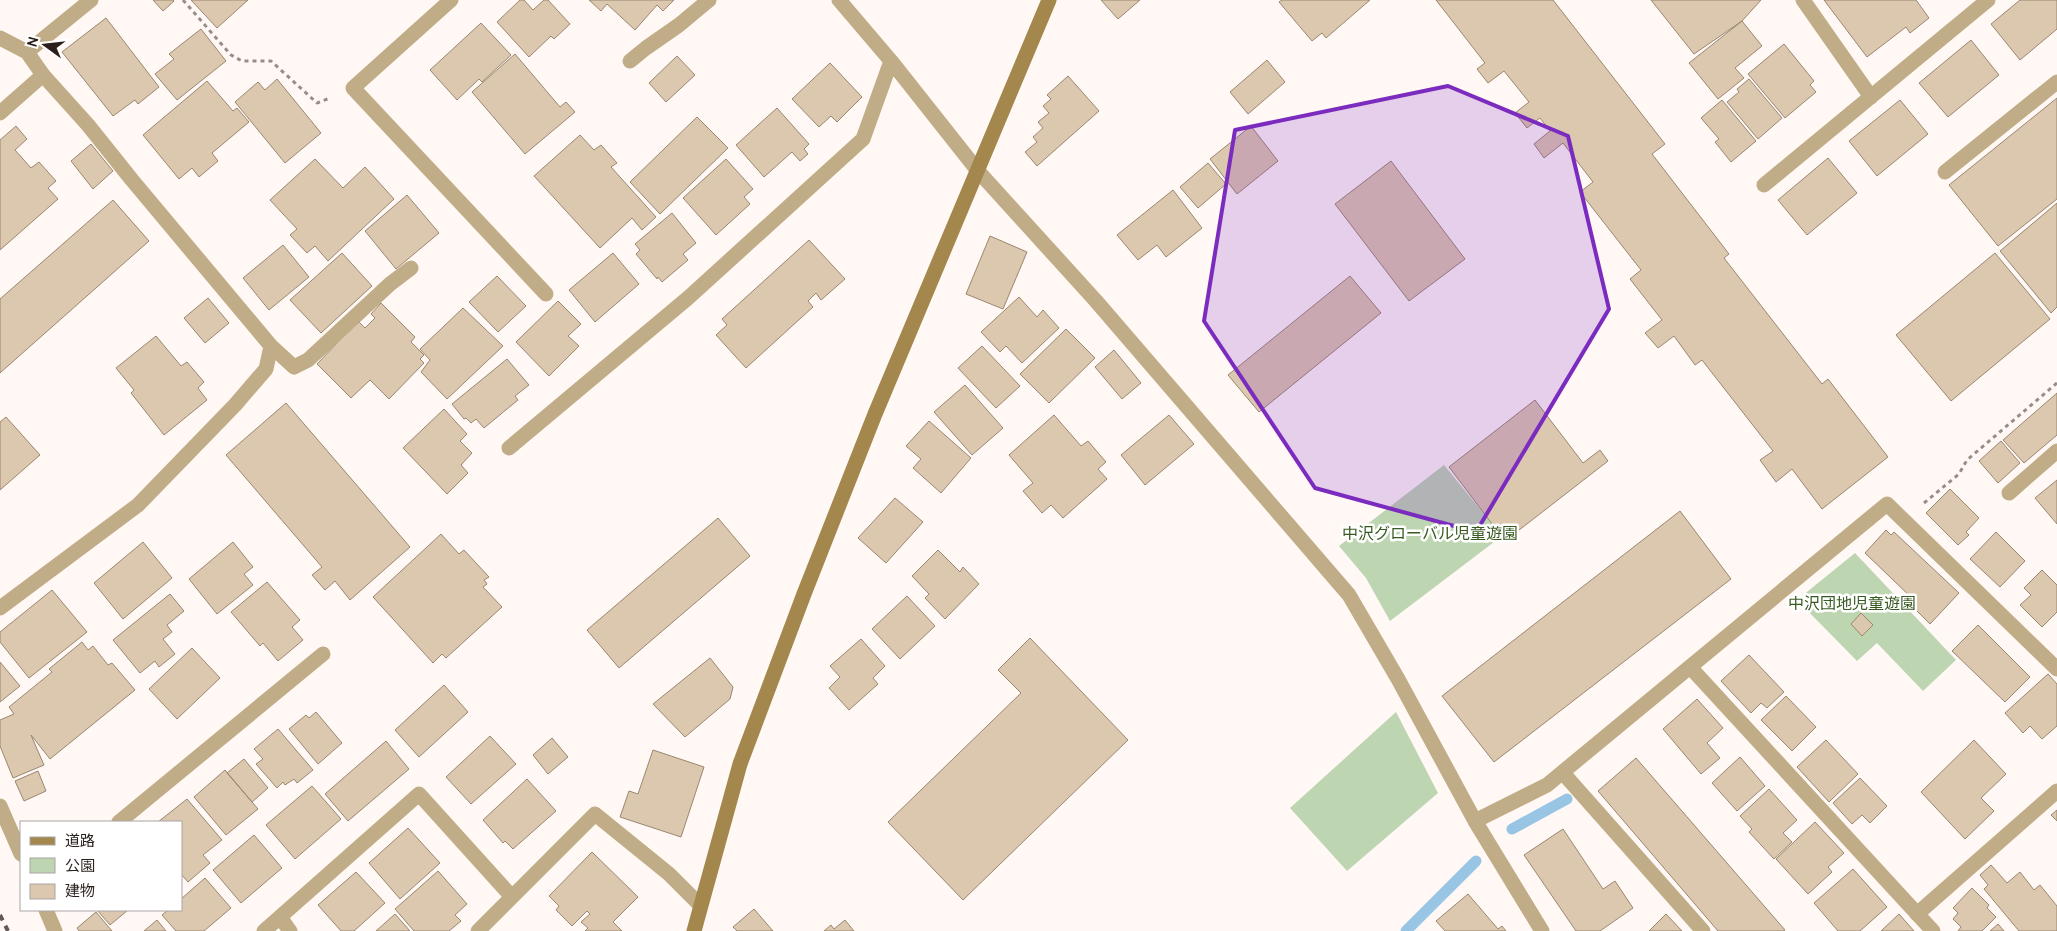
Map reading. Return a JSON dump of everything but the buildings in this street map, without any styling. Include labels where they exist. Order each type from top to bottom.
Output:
[{"type":"street","points":[[27,52],[91,0]]},
{"type":"street","points":[[451,0],[353,88],[546,294]]},
{"type":"street","points":[[630,61],[679,26],[709,0]]},
{"type":"street","points":[[839,0],[891,61],[978,171],[1096,301],[1349,595],[1398,679],[1475,821],[1542,931]]},
{"type":"street","points":[[694,931],[740,764],[804,594],[875,414],[1048,0]]},
{"type":"street","points":[[1803,0],[1871,96]]},
{"type":"street","points":[[1764,185],[1988,0]]},
{"type":"street","points":[[0,38],[27,52],[43,75],[88,125],[271,346],[294,367],[308,360],[390,284],[411,268]]},
{"type":"street","points":[[509,448],[688,298],[862,139],[891,61]]},
{"type":"street","points":[[0,113],[43,75]]},
{"type":"street","points":[[1945,172],[2057,82]]},
{"type":"street","points":[[0,608],[138,505],[235,405],[266,369],[271,346]]},
{"type":"street","points":[[2009,493],[2057,451]]},
{"type":"street","points":[[1475,821],[1547,785],[1563,773],[1887,504],[2057,669]]},
{"type":"street","points":[[120,821],[323,654]]},
{"type":"street","points":[[1690,667],[1933,931]]},
{"type":"street","points":[[1563,773],[1703,931]]},
{"type":"street","points":[[1917,914],[2057,790]]},
{"type":"street","points":[[264,931],[419,794],[512,897]]},
{"type":"street","points":[[0,806],[20,852]]},
{"type":"street","points":[[478,931],[595,814],[669,874],[700,905]]},
{"type":"street","points":[[46,911],[55,931]]},
{"type":"street","points":[[280,918],[290,931]]},
{"type":"path","points":[[183,0],[232,55],[242,61],[271,61],[317,103],[353,88]]},
{"type":"path","points":[[1903,521],[1959,474],[1967,460],[2057,383]]},
{"type":"highlighted area","points":[[1448,86],[1568,136],[1609,309],[1476,532],[1315,488],[1204,321],[1235,130]]},
{"type":"green space","name":"中沢グローバル児童遊園","points":[[1444,465],[1502,536],[1390,621],[1366,578],[1339,546]]},
{"type":"green space","name":"中沢団地児童遊園","points":[[1855,553],[1956,660],[1923,691],[1877,643],[1857,661],[1797,600]]},
{"type":"green space","points":[[1396,712],[1438,793],[1347,871],[1290,808]]},
{"type":"waterway","points":[[1512,829],[1567,799]]},
{"type":"waterway","points":[[1406,931],[1476,861]]},
{"type":"railway","points":[[0,915],[8,931]]}]
